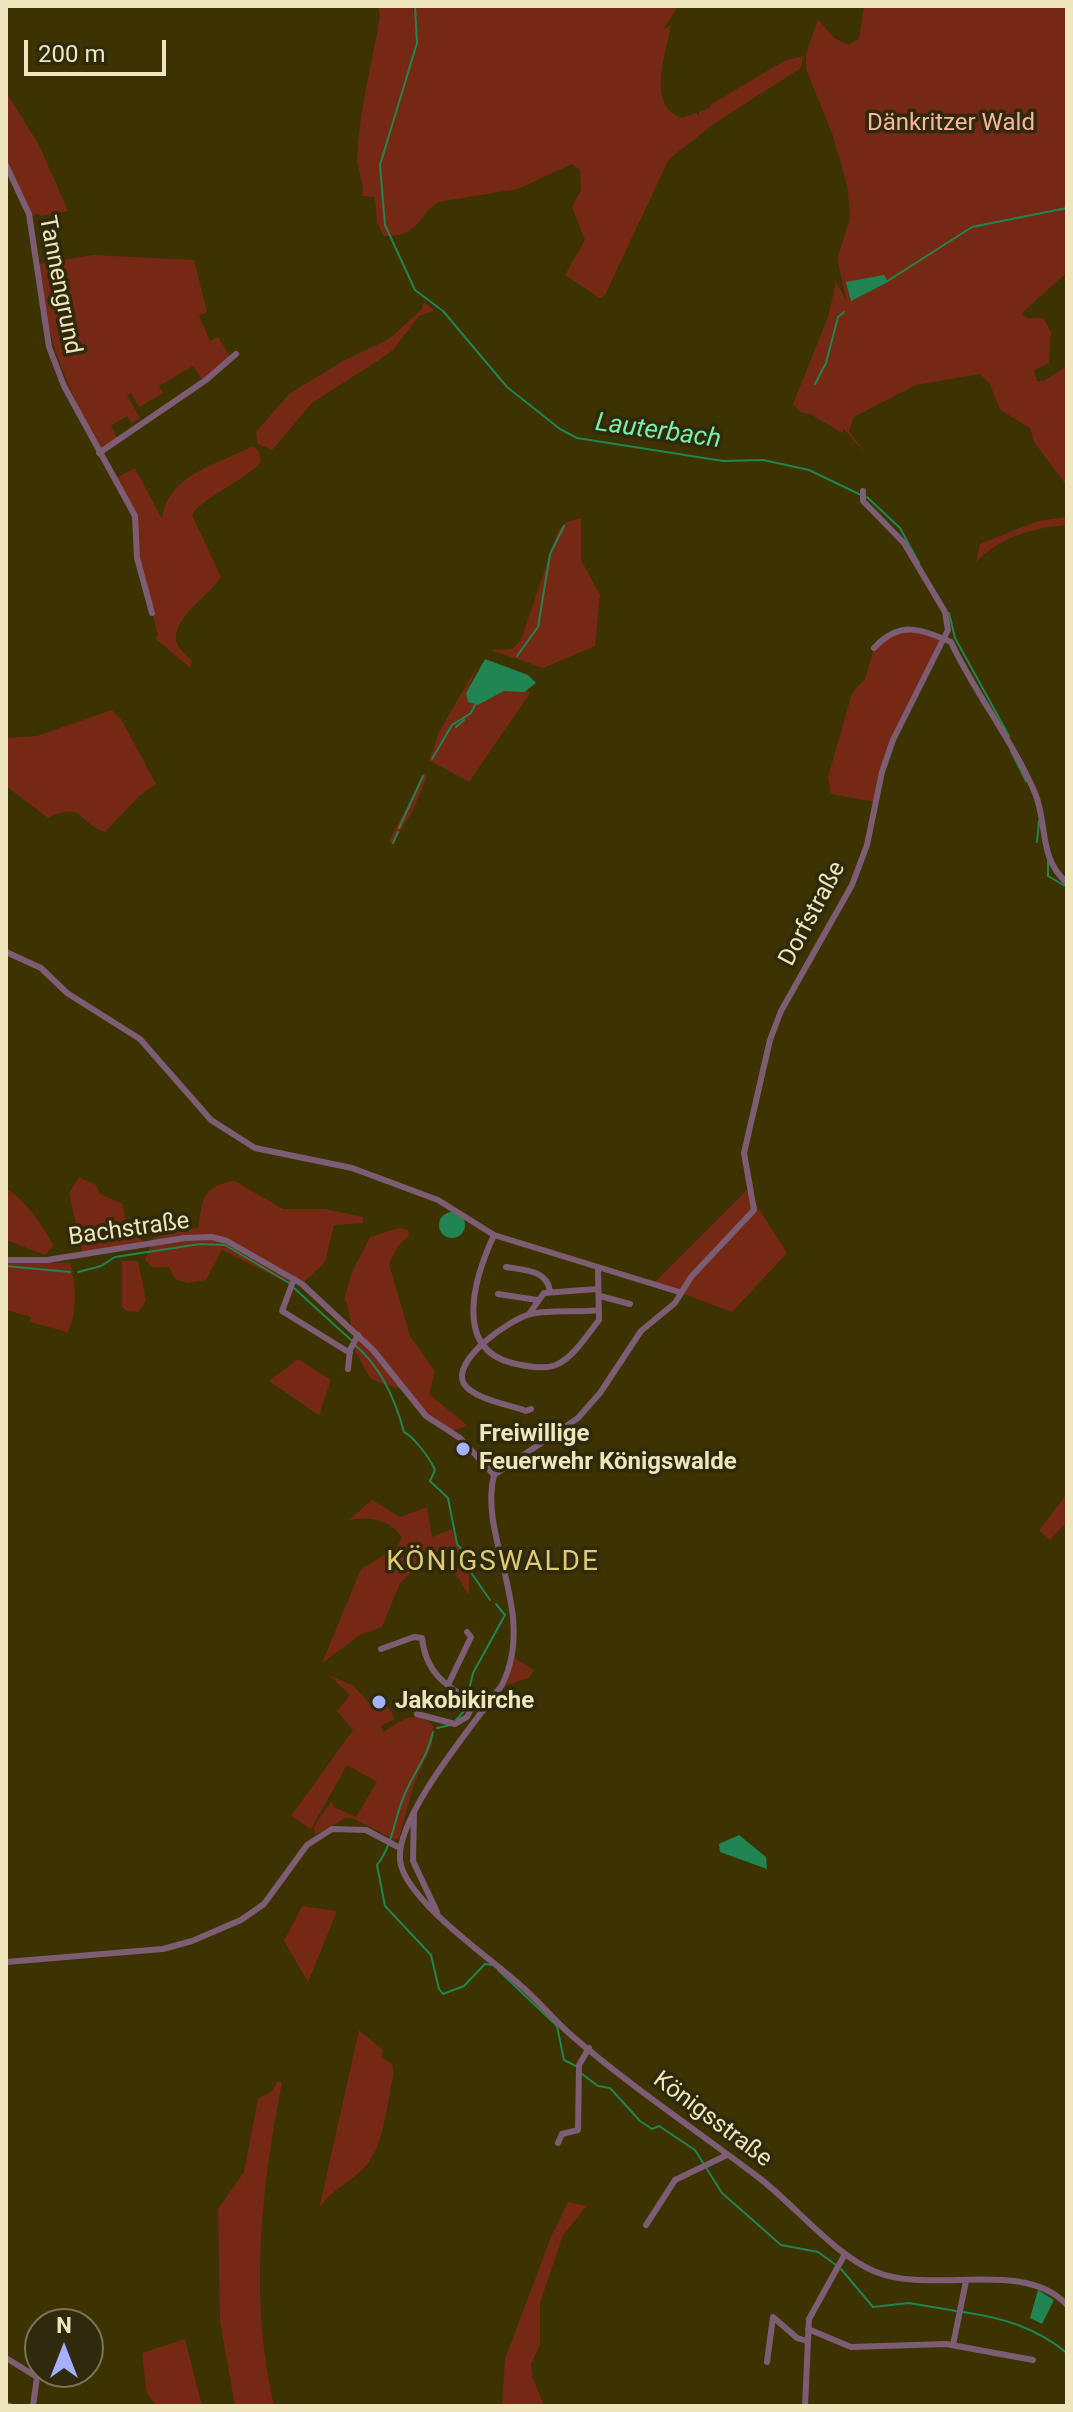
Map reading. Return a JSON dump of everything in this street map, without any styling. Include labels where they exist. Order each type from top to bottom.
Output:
[{"type":"street","name":"Tannengrund","points":[[6,165],[29,214],[49,347],[64,386],[135,516],[136,555],[152,613]]},
{"type":"street","points":[[99,453],[206,380],[236,354]]},
{"type":"street","points":[[863,493],[904,543],[945,612],[946,639]]},
{"type":"street","points":[[874,648],[895,631],[928,632],[951,642],[1023,768],[1038,802],[1047,854],[1055,871],[1067,883]]},
{"type":"street","name":"Dorfstraße","points":[[679,1292],[753,1213],[755,1200],[744,1153],[770,1040],[786,1001],[852,885],[867,845],[882,772],[893,740],[917,689],[946,639]]},
{"type":"street","points":[[6,952],[41,968],[67,993],[146,1044],[204,1113],[228,1133],[264,1151],[352,1168],[431,1197],[494,1235],[598,1270],[679,1292],[675,1303],[641,1331],[600,1393],[578,1418],[494,1475],[492,1508],[509,1586],[513,1640],[504,1680],[414,1810],[396,1848],[366,1830],[347,1827],[324,1833],[307,1845],[264,1904],[241,1920],[178,1946],[32,1963],[6,1962]]},
{"type":"street","points":[[494,1235],[480,1266],[473,1293],[474,1326],[483,1343],[506,1362],[539,1367],[556,1365],[586,1337],[599,1320],[598,1270]]},
{"type":"street","name":"Bachstraße","points":[[6,1260],[47,1260],[212,1237],[227,1241],[292,1283],[426,1416],[460,1438],[494,1475]]},
{"type":"street","points":[[506,1267],[542,1275],[548,1280],[550,1291]]},
{"type":"street","name":"Bachstraße","points":[[292,1283],[282,1311],[353,1344]]},
{"type":"street","points":[[531,1409],[526,1411],[466,1386],[462,1368],[483,1343],[529,1314],[537,1300],[550,1291],[599,1293],[630,1304]]},
{"type":"street","points":[[498,1294],[537,1300]]},
{"type":"street","points":[[529,1314],[599,1310]]},
{"type":"street","points":[[348,1369],[353,1344]]},
{"type":"street","points":[[448,1685],[471,1637],[467,1632]]},
{"type":"street","points":[[381,1649],[414,1637],[422,1638],[427,1665],[448,1685],[484,1710]]},
{"type":"street","points":[[417,1714],[451,1724],[464,1721],[474,1703]]},
{"type":"street","points":[[414,1810],[413,1861],[437,1912]]},
{"type":"street","name":"Königsstraße","points":[[396,1848],[400,1864],[422,1900],[589,2048],[802,2213],[845,2254],[890,2276],[1032,2283],[1066,2303]]},
{"type":"street","points":[[558,2143],[562,2134],[578,2130],[578,2068],[589,2048]]},
{"type":"street","points":[[646,2225],[675,2180],[727,2155]]},
{"type":"street","points":[[805,2406],[808,2329],[816,2301],[845,2254]]},
{"type":"street","points":[[953,2345],[966,2281]]},
{"type":"street","points":[[767,2362],[773,2317],[781,2320],[797,2338],[807,2341]]},
{"type":"street","points":[[808,2329],[851,2347],[919,2342],[1033,2360]]},
{"type":"street","points":[[6,2358],[37,2377],[33,2406]]},
{"type":"green space","points":[[378,6],[413,6],[413,15],[416,6],[678,6],[663,30],[671,25],[661,90],[664,102],[682,118],[696,113],[699,116],[699,112],[784,61],[803,56],[801,68],[715,123],[669,159],[605,295],[600,298],[565,275],[585,240],[572,207],[581,190],[580,170],[572,164],[518,189],[438,202],[411,230],[384,236],[377,222],[375,197],[362,196],[357,159],[363,105],[380,16]]},
{"type":"green space","name":"Dänkritzer Wald","points":[[864,6],[1067,6],[1067,272],[1021,314],[1027,318],[1043,318],[1051,332],[1049,363],[1034,370],[1037,381],[1043,381],[1067,366],[1067,486],[1034,442],[1030,428],[1000,410],[990,384],[980,374],[916,385],[854,417],[849,431],[866,454],[843,428],[843,433],[810,414],[800,412],[793,404],[828,317],[836,282],[847,301],[837,259],[850,219],[848,189],[833,136],[806,69],[806,54],[818,19],[834,38],[848,45],[859,39]]},
{"type":"green space","points":[[6,92],[39,145],[68,211],[41,216],[36,213],[32,217],[6,161]]},
{"type":"green space","points":[[93,255],[194,260],[207,312],[199,315],[210,341],[218,337],[230,356],[203,381],[193,366],[159,386],[163,393],[139,407],[131,393],[127,395],[140,418],[132,423],[127,416],[111,426],[117,438],[100,449],[77,404],[51,337],[40,264]]},
{"type":"green space","points":[[424,302],[434,311],[419,316],[393,350],[312,403],[272,450],[258,444],[256,432],[289,394],[343,361],[389,339],[422,309]]},
{"type":"green space","points":[[252,446],[258,450],[261,462],[203,503],[192,515],[221,577],[186,614],[177,631],[176,640],[180,649],[192,661],[190,668],[155,638],[158,636],[138,553],[138,529],[116,478],[135,468],[162,519],[166,503],[184,481]]},
{"type":"green space","points":[[1067,517],[1067,525],[1017,535],[994,547],[976,563],[980,544],[1038,521]]},
{"type":"green space","points":[[581,518],[581,560],[600,595],[595,646],[543,668],[491,650],[512,649],[521,640],[558,531],[566,522]]},
{"type":"green space","points":[[909,629],[942,640],[898,728],[875,802],[831,794],[828,777],[852,693],[865,679],[874,648],[887,634]]},
{"type":"green space","points":[[479,663],[466,693],[478,705],[504,691],[528,690],[530,693],[469,782],[429,760],[439,732]]},
{"type":"green space","points":[[112,710],[121,719],[156,784],[139,796],[105,832],[75,812],[48,818],[6,786],[6,738],[37,736]]},
{"type":"green space","points":[[424,773],[427,777],[413,810],[392,845],[389,841]]},
{"type":"green space","points":[[79,1177],[96,1185],[100,1194],[123,1204],[126,1226],[143,1241],[139,1247],[83,1255],[69,1193]]},
{"type":"green space","points":[[235,1181],[283,1209],[325,1209],[363,1217],[363,1223],[334,1225],[325,1262],[304,1282],[290,1284],[222,1250],[206,1280],[188,1283],[175,1279],[169,1267],[152,1267],[145,1260],[153,1238],[199,1227],[206,1195],[217,1186]]},
{"type":"green space","points":[[6,1188],[33,1214],[54,1246],[45,1255],[6,1240]]},
{"type":"green space","points":[[747,1190],[787,1253],[732,1312],[654,1283]]},
{"type":"green space","points":[[399,1228],[408,1230],[409,1236],[398,1246],[389,1264],[410,1336],[435,1371],[429,1394],[467,1425],[456,1430],[437,1426],[408,1394],[370,1378],[356,1353],[344,1300],[352,1272],[370,1237]]},
{"type":"green space","points":[[6,1261],[70,1263],[75,1307],[67,1332],[30,1322],[31,1317],[6,1310]]},
{"type":"green space","points":[[122,1261],[138,1261],[146,1301],[138,1312],[126,1311],[122,1306]]},
{"type":"green space","points":[[298,1359],[331,1380],[319,1415],[269,1381]]},
{"type":"green space","points":[[1067,1494],[1067,1522],[1050,1540],[1039,1530]]},
{"type":"green space","points":[[372,1500],[400,1517],[427,1507],[432,1537],[452,1529],[457,1546],[469,1558],[469,1595],[450,1565],[437,1560],[424,1561],[400,1583],[382,1627],[360,1635],[322,1663],[361,1569],[396,1548],[402,1538],[392,1527],[379,1520],[349,1520]]},
{"type":"green space","points":[[513,1657],[534,1670],[529,1678],[507,1685]]},
{"type":"green space","points":[[329,1675],[354,1686],[376,1711],[387,1705],[395,1719],[381,1726],[383,1732],[413,1717],[433,1725],[432,1745],[414,1784],[399,1838],[395,1840],[352,1818],[345,1818],[315,1835],[314,1826],[332,1801],[334,1807],[356,1817],[377,1782],[347,1765],[311,1829],[291,1816],[353,1730],[337,1711],[350,1695]]},
{"type":"green space","points":[[302,1906],[337,1911],[308,1982],[284,1941]]},
{"type":"green space","points":[[359,2030],[383,2050],[381,2057],[392,2064],[394,2073],[384,2122],[372,2158],[319,2209]]},
{"type":"green space","points":[[278,2081],[282,2082],[268,2163],[260,2284],[266,2365],[274,2406],[235,2406],[220,2321],[218,2209],[244,2172],[258,2099],[272,2091]]},
{"type":"green space","points":[[568,2202],[587,2206],[563,2235],[540,2303],[540,2345],[531,2364],[532,2376],[544,2406],[502,2406],[505,2359],[551,2237]]},
{"type":"green space","points":[[185,2339],[202,2406],[157,2406],[147,2394],[142,2353]]},
{"type":"shaded area","points":[[884,275],[888,282],[851,301],[846,282]]},
{"type":"shaded area","points":[[485,659],[528,675],[536,683],[524,692],[504,691],[478,705],[468,702],[466,693]]},
{"type":"shaded area","points":[[452,1212],[461,1216],[465,1225],[461,1234],[452,1238],[443,1234],[439,1225],[443,1216]]},
{"type":"shaded area","points":[[739,1835],[766,1857],[767,1869],[720,1852],[719,1844]]},
{"type":"shaded area","points":[[1038,2290],[1054,2300],[1042,2324],[1030,2318]]},
{"type":"waterway","name":"Lauterbach","points":[[415,6],[417,43],[380,165],[385,225],[415,290],[443,311],[507,387],[560,429],[577,438],[723,461],[763,460],[809,470],[861,495]]},
{"type":"waterway","points":[[886,282],[972,227],[1067,208]]},
{"type":"waterway","points":[[815,384],[826,363],[838,317],[844,312]]},
{"type":"waterway","name":"Lauterbach","points":[[867,497],[900,528],[919,563]]},
{"type":"waterway","points":[[517,656],[538,627],[550,554],[564,526]]},
{"type":"waterway","name":"Lauterbach","points":[[949,613],[955,638],[1009,736]]},
{"type":"waterway","points":[[432,759],[452,725],[471,713],[475,705]]},
{"type":"waterway","points":[[456,727],[464,720]]},
{"type":"waterway","name":"Lauterbach","points":[[1011,751],[1026,781]]},
{"type":"waterway","points":[[399,828],[423,776]]},
{"type":"waterway","name":"Lauterbach","points":[[1037,842],[1039,821]]},
{"type":"waterway","points":[[393,843],[398,832]]},
{"type":"waterway","name":"Lauterbach","points":[[1048,860],[1048,876],[1067,887]]},
{"type":"waterway","points":[[78,1272],[101,1266],[115,1257],[200,1244],[225,1245],[289,1283]]},
{"type":"waterway","points":[[6,1266],[70,1272]]},
{"type":"waterway","points":[[294,1288],[351,1340]]},
{"type":"waterway","points":[[355,1345],[386,1386],[404,1432],[433,1465],[435,1470],[430,1481],[448,1498],[457,1544],[469,1558],[470,1571],[490,1600]]},
{"type":"waterway","points":[[468,1694],[473,1673],[505,1615],[496,1604]]},
{"type":"waterway","points":[[456,1720],[465,1710],[466,1702]]},
{"type":"waterway","points":[[437,1728],[451,1725]]},
{"type":"waterway","points":[[433,1732],[377,1865],[385,1906],[431,1955],[443,1994],[464,1986],[485,1964],[493,1965]]},
{"type":"waterway","points":[[498,1970],[557,2026],[564,2060],[576,2066]]},
{"type":"waterway","points":[[582,2074],[598,2086],[610,2088],[640,2121],[652,2129],[659,2126],[695,2150],[722,2193],[781,2245],[818,2252],[836,2265]]},
{"type":"waterway","points":[[841,2269],[873,2307],[909,2303],[956,2311]]},
{"type":"waterway","points":[[963,2312],[1018,2325],[1043,2336],[1067,2353]]},
{"type":"place","name":"Freiwillige Feuerwehr Königswalde","points":[[463,1449]]},
{"type":"place","name":"Jakobikirche","points":[[379,1702]]},
{"type":"district","name":"KÖNIGSWALDE","points":[[493,1563]]}]
